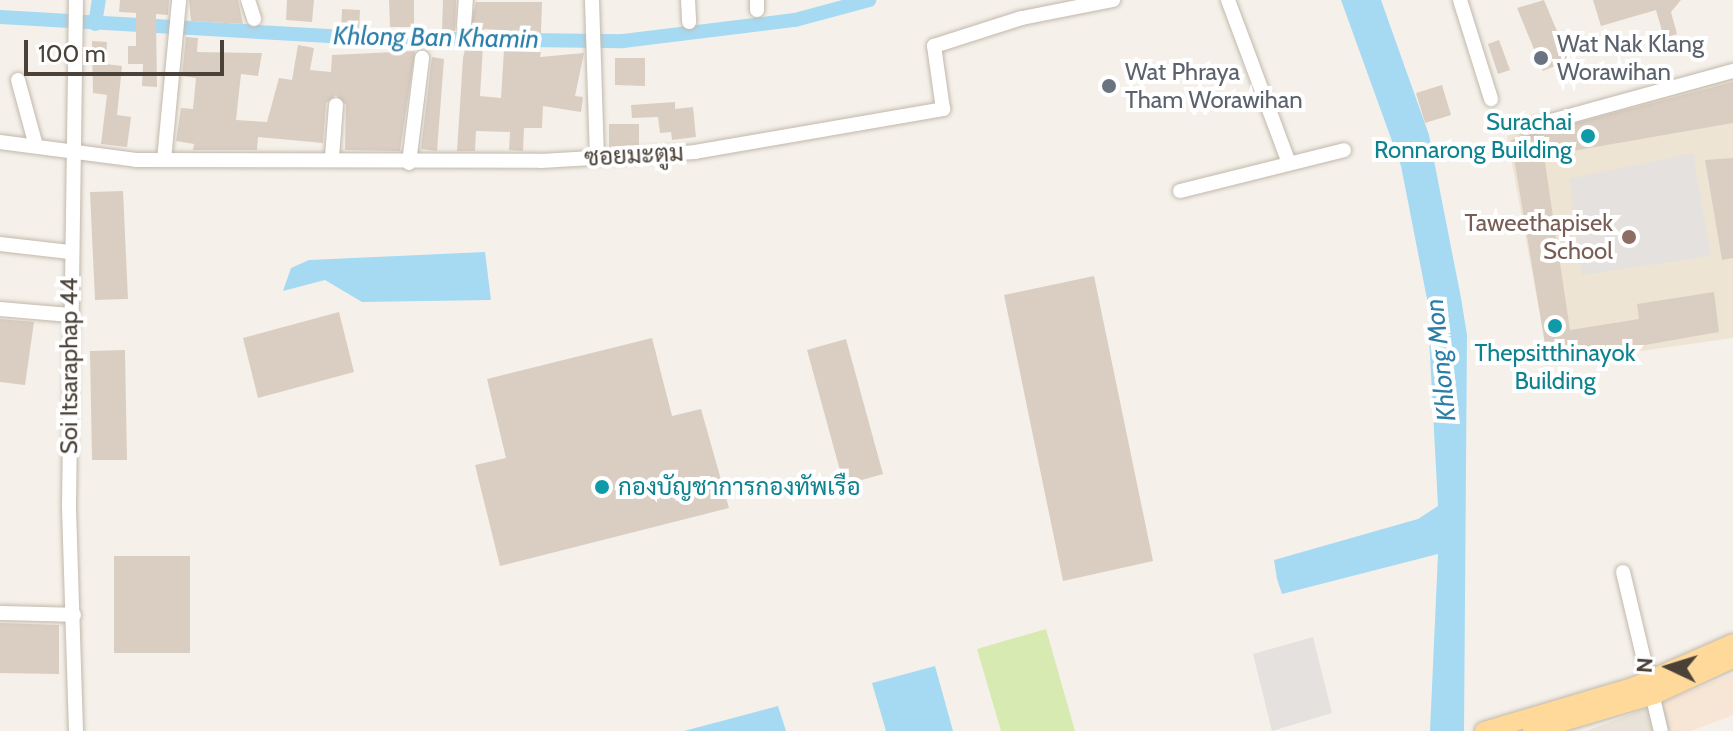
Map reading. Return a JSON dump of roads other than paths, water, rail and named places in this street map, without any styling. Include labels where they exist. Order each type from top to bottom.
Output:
[{"type":"main road","points":[[1653,688],[1733,643]]},
{"type":"main road","points":[[1484,731],[1540,724],[1733,659]]},
{"type":"street","name":"Soi Itsaraphap 44","points":[[76,0],[70,252],[76,731]]},
{"type":"street","points":[[164,160],[179,0]]},
{"type":"street","points":[[248,0],[254,19]]},
{"type":"street","points":[[464,26],[466,0]]},
{"type":"street","points":[[592,0],[597,157]]},
{"type":"street","points":[[688,0],[689,22]]},
{"type":"street","name":"ซอยมะตูม","points":[[0,142],[71,154],[164,160],[332,157],[409,163],[695,152],[943,109],[934,46],[1054,5],[1113,0]]},
{"type":"street","points":[[1228,0],[1289,163]]},
{"type":"street","points":[[1460,0],[1491,99]]},
{"type":"street","points":[[409,163],[422,58]]},
{"type":"street","points":[[1526,128],[1733,71]]},
{"type":"street","points":[[18,80],[36,146]]},
{"type":"street","points":[[332,157],[336,105]]},
{"type":"street","points":[[1180,191],[1344,150]]},
{"type":"street","points":[[0,244],[70,252]]},
{"type":"street","points":[[0,309],[70,315]]},
{"type":"street","points":[[1623,572],[1661,731]]},
{"type":"street","points":[[0,613],[74,615]]},
{"type":"water","name":"Khlong Mon","points":[[1341,0],[1381,0],[1429,135],[1461,298],[1467,335],[1464,731],[1430,731],[1438,554],[1282,594],[1277,579],[1274,560],[1418,519],[1438,506],[1427,299],[1401,166]]},
{"type":"water","points":[[485,252],[491,300],[362,302],[325,280],[283,291],[291,268],[309,260]]},
{"type":"water","points":[[935,666],[953,731],[886,731],[872,683]]},
{"type":"water","points":[[778,706],[786,731],[684,731]]},
{"type":"waterway","points":[[95,24],[99,0]]},
{"type":"waterway","name":"Khlong Ban Khamin","points":[[0,17],[359,38],[623,41],[795,20],[869,0]]},
{"type":"place","name":"Wat Nak Klang Worawihan","points":[[1541,58]]},
{"type":"place","name":"Wat Phraya Tham Worawihan","points":[[1109,86]]},
{"type":"place","name":"Surachai Ronnarong Building","points":[[1588,136]]},
{"type":"place","name":"Taweethapisek School","points":[[1629,237]]},
{"type":"place","name":"Thepsitthinayok Building","points":[[1555,326]]},
{"type":"place","name":"กองบัญชาการกองทัพเรือ","points":[[602,487]]}]
